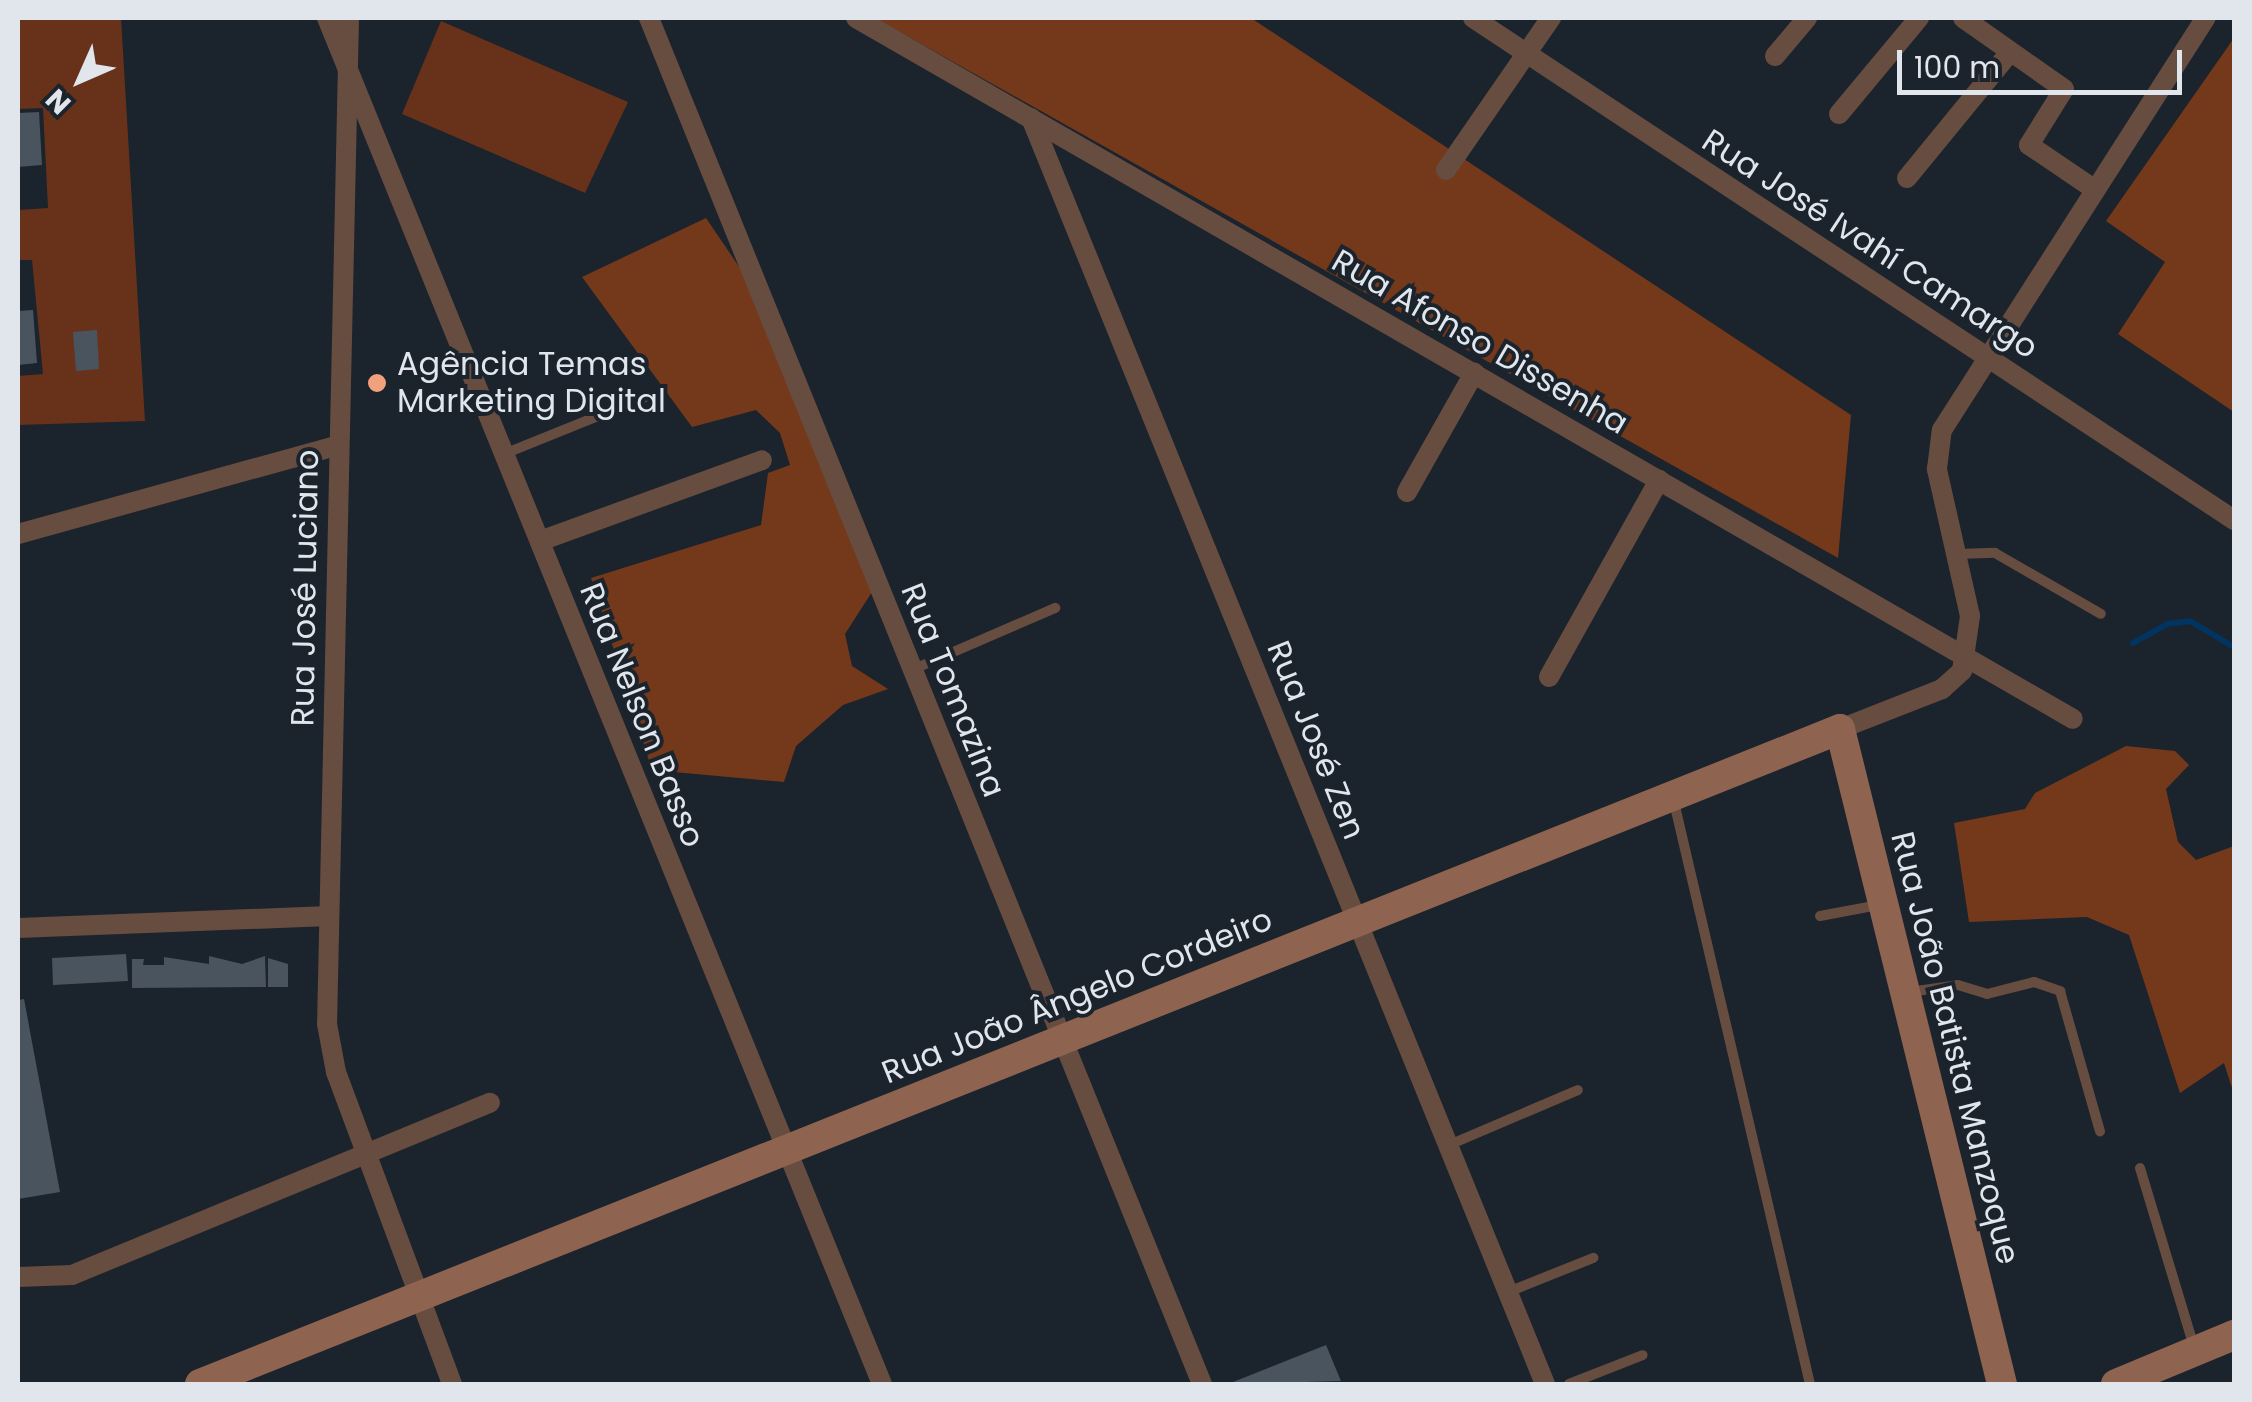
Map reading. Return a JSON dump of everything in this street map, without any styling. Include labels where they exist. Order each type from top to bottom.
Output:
[{"type":"street","name":"Rua Nelson Basso","points":[[326,18],[882,1384]]},
{"type":"street","name":"Rua José Luciano","points":[[349,18],[329,1042],[366,1154],[452,1384]]},
{"type":"street","name":"Rua Tomazina","points":[[649,18],[1202,1384]]},
{"type":"street","name":"Rua Afonso Dissenha","points":[[856,18],[2073,719]]},
{"type":"street","name":"Rua José Ivahí Camargo","points":[[1473,18],[2234,520]]},
{"type":"street","points":[[1446,170],[1551,18]]},
{"type":"street","points":[[1775,56],[1807,18]]},
{"type":"street","points":[[1839,114],[1919,18]]},
{"type":"street","points":[[1963,18],[2064,88],[2029,146],[2094,189]]},
{"type":"street","points":[[1967,657],[1970,616],[1937,449],[1950,411],[2205,18]]},
{"type":"street","points":[[1907,178],[2010,52]]},
{"type":"street","name":"Rua José Zen","points":[[1031,118],[1545,1384]]},
{"type":"street","points":[[1407,492],[1474,373]]},
{"type":"street","points":[[18,534],[338,445]]},
{"type":"street","points":[[540,542],[762,460]]},
{"type":"street","points":[[1548,676],[1659,480]]},
{"type":"street","name":"Rua João Ângelo Cordeiro","points":[[200,1384],[253,1369],[419,1297],[1942,690],[1967,657]]},
{"type":"street","name":"Rua João Batista Manzoque","points":[[1840,728],[2002,1384]]},
{"type":"street","points":[[18,928],[329,916]]},
{"type":"street","points":[[18,1277],[72,1275],[490,1103]]},
{"type":"street","points":[[2116,1384],[2234,1335]]},
{"type":"lane","points":[[504,454],[645,397]]},
{"type":"lane","points":[[1957,554],[1996,553],[2100,614]]},
{"type":"lane","points":[[912,670],[1055,608]]},
{"type":"lane","points":[[1673,796],[1810,1384]]},
{"type":"lane","points":[[1820,916],[1883,904]]},
{"type":"lane","points":[[1905,992],[1958,985],[1988,994],[2034,982],[2060,990],[2100,1131]]},
{"type":"lane","points":[[1448,1145],[1578,1090]]},
{"type":"lane","points":[[2140,1168],[2197,1352]]},
{"type":"lane","points":[[1508,1293],[1594,1258]]},
{"type":"lane","points":[[1569,1384],[1643,1355]]},
{"type":"shaded area","points":[[121,18],[145,421],[18,425],[18,376],[43,374],[32,260],[18,260],[18,210],[48,208],[43,108],[18,109],[18,20]]},
{"type":"shaded area","points":[[875,18],[1251,18],[1851,415],[1838,558]]},
{"type":"shaded area","points":[[441,21],[628,102],[585,193],[402,114]]},
{"type":"shaded area","points":[[2234,38],[2234,412],[2118,334],[2165,262],[2106,221]]},
{"type":"shaded area","points":[[706,218],[746,277],[872,592],[845,634],[852,666],[888,689],[843,705],[796,746],[784,782],[652,770],[591,578],[761,525],[768,473],[790,465],[780,433],[756,410],[692,427],[582,277]]},
{"type":"shaded area","points":[[2126,746],[2175,751],[2189,765],[2166,789],[2178,842],[2196,860],[2234,846],[2234,1094],[2224,1063],[2180,1093],[2129,935],[2087,917],[1969,922],[1954,823],[2025,809],[2035,793]]},
{"type":"building","points":[[39,112],[42,165],[18,167],[18,113]]},
{"type":"building","points":[[33,310],[37,363],[18,365],[18,311]]},
{"type":"building","points":[[97,330],[99,369],[76,371],[73,332]]},
{"type":"building","points":[[126,954],[128,981],[53,985],[52,958]]},
{"type":"building","points":[[209,956],[242,964],[265,956],[266,987],[132,988],[132,959],[144,959],[143,965],[164,965],[164,957],[209,964]]},
{"type":"building","points":[[268,958],[288,964],[288,987],[268,987]]},
{"type":"building","points":[[24,999],[60,1192],[18,1199],[18,1000]]},
{"type":"building","points":[[1326,1345],[1341,1381],[1228,1384]]},
{"type":"waterway","points":[[2133,643],[2167,624],[2190,621],[2234,647]]},
{"type":"place","name":"Agência Temas Marketing Digital","points":[[377,383]]}]
